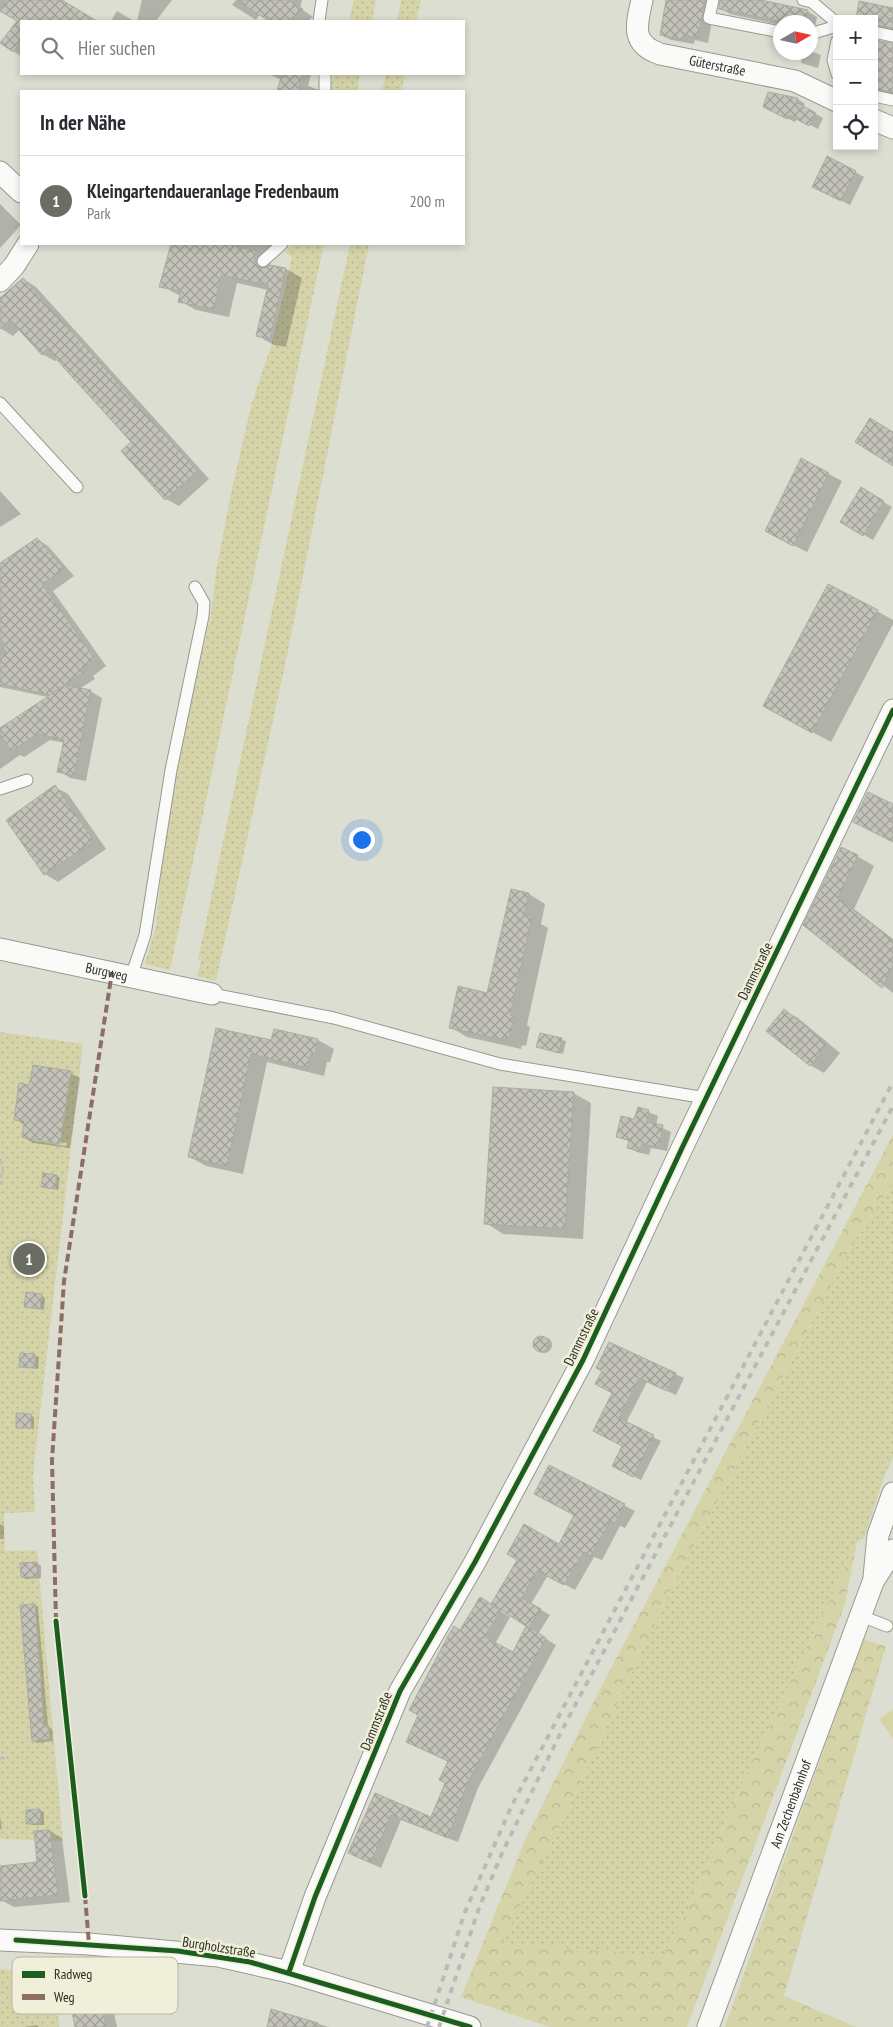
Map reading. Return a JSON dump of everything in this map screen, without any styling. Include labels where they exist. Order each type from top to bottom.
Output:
[{"type":"street","name":"Güterstraße","points":[[642,0],[637,31],[640,43],[646,50],[802,83],[833,99]]},
{"type":"street","points":[[878,122],[893,128]]},
{"type":"street","points":[[0,172],[20,191]]},
{"type":"street","points":[[0,281],[14,266],[27,245]]},
{"type":"street","name":"Dammstraße","points":[[289,1972],[315,1897],[400,1691],[475,1562],[583,1360],[706,1098],[893,710]]},
{"type":"street","name":"Burgweg","points":[[0,949],[212,994]]},
{"type":"street","name":"Am Zechenbahnhof","points":[[873,1582],[878,1535],[893,1493]]},
{"type":"street","name":"Am Zechenbahnhof","points":[[708,2027],[873,1582],[893,1550]]},
{"type":"street","name":"Burgholzstraße","points":[[5,1939],[89,1944],[218,1956],[289,1972],[470,2027]]},
{"type":"lane","points":[[319,20],[322,0]]},
{"type":"lane","points":[[713,0],[709,18],[773,31]]},
{"type":"lane","points":[[809,1],[833,21]]},
{"type":"lane","points":[[818,31],[833,25]]},
{"type":"lane","points":[[878,33],[893,36]]},
{"type":"lane","points":[[325,75],[325,90]]},
{"type":"lane","points":[[878,97],[893,100]]},
{"type":"lane","points":[[262,261],[281,245]]},
{"type":"lane","points":[[0,403],[77,488]]},
{"type":"lane","points":[[131,977],[145,935],[171,770],[203,616],[204,603],[195,587]]},
{"type":"lane","points":[[0,789],[27,780]]},
{"type":"lane","points":[[212,994],[334,1018],[500,1064],[706,1098]]},
{"type":"lane","points":[[861,1616],[887,1626]]},
{"type":"path","points":[[0,1159],[3,1168],[0,1185]]},
{"type":"path","points":[[0,1758],[6,1758]]},
{"type":"green space","points":[[354,0],[376,0],[372,20],[349,20]]},
{"type":"green space","points":[[401,0],[421,0],[416,20],[397,20]]},
{"type":"green space","points":[[334,75],[360,75],[357,90],[330,90]]},
{"type":"green space","points":[[386,75],[405,75],[401,90],[382,90]]},
{"type":"green space","points":[[291,245],[324,245],[170,970],[145,964],[156,926],[161,873],[176,769],[211,614],[216,572],[231,493],[251,406],[271,346],[292,257],[285,252]]},
{"type":"green space","points":[[350,245],[369,245],[287,656],[216,981],[197,976],[201,960],[198,959]]},
{"type":"green space","points":[[0,1032],[83,1044],[33,1474],[35,1512],[4,1513],[5,1551],[37,1550],[63,1841],[0,1839]]},
{"type":"green space","points":[[893,1135],[893,1184],[861,1229],[670,1591],[562,1822],[502,1943],[663,1956],[687,1911],[743,1782],[857,1542],[845,1604],[687,2027],[549,2027],[461,1997],[525,1840],[597,1695]]},
{"type":"green space","points":[[893,1184],[893,1458],[884,1477],[864,1538],[857,1542],[743,1782],[687,1911],[663,1957],[501,1943],[562,1822],[670,1591],[861,1229]]},
{"type":"green space","points":[[863,1639],[886,1646],[784,1996],[856,2027],[725,2027]]},
{"type":"green space","points":[[893,1709],[893,1739],[879,1719]]},
{"type":"green space","points":[[0,1969],[12,1970],[12,2014],[57,2014],[60,2027],[0,2027]]},
{"type":"building","points":[[6,0],[62,0],[95,20],[20,20],[20,42],[13,52],[0,43],[17,21],[0,11]]},
{"type":"building","points":[[236,0],[288,0],[303,9],[289,20],[267,20]]},
{"type":"building","points":[[666,0],[705,0],[698,38],[685,35],[684,40],[660,35]]},
{"type":"building","points":[[720,0],[761,0],[808,10],[807,15],[773,15],[773,20],[719,9]]},
{"type":"building","points":[[859,1],[893,8],[893,28],[878,26],[878,15],[857,15]]},
{"type":"building","points":[[878,41],[893,43],[893,92],[878,90]]},
{"type":"building","points":[[282,75],[302,75],[298,90],[277,90]]},
{"type":"building","points":[[768,92],[798,98],[796,102],[816,113],[809,126],[789,115],[787,119],[763,107]]},
{"type":"building","points":[[827,156],[856,171],[841,201],[812,187]]},
{"type":"building","points":[[171,245],[229,245],[256,251],[254,261],[260,268],[270,265],[286,268],[270,339],[256,336],[268,285],[221,275],[214,309],[178,302],[181,291],[159,287]]},
{"type":"building","points":[[23,278],[197,471],[165,500],[121,451],[131,442],[47,349],[42,355],[10,320],[0,329],[0,298]]},
{"type":"building","points":[[870,418],[893,432],[893,466],[855,442]]},
{"type":"building","points":[[801,458],[829,473],[793,546],[765,531]]},
{"type":"building","points":[[861,487],[884,501],[863,536],[840,522]]},
{"type":"building","points":[[37,538],[64,569],[42,584],[95,659],[82,669],[84,672],[51,694],[65,685],[91,690],[74,775],[57,772],[64,740],[38,734],[11,751],[0,734],[0,728],[50,695],[0,684],[0,657],[6,652],[3,648],[6,646],[0,638],[0,563]]},
{"type":"building","points":[[828,584],[878,610],[812,733],[763,706]]},
{"type":"building","points":[[55,785],[94,841],[44,875],[6,820]]},
{"type":"building","points":[[868,792],[893,804],[893,842],[853,822]]},
{"type":"building","points":[[841,847],[858,855],[838,898],[893,940],[893,965],[882,988],[803,925]]},
{"type":"building","points":[[511,889],[529,893],[524,915],[532,917],[510,1015],[514,1016],[509,1038],[505,1037],[505,1040],[449,1028],[458,986],[487,993]]},
{"type":"building","points":[[784,1009],[827,1044],[810,1066],[766,1031]]},
{"type":"building","points":[[216,1028],[271,1040],[274,1029],[318,1039],[315,1054],[311,1053],[308,1068],[251,1054],[227,1166],[188,1157]]},
{"type":"building","points":[[540,1033],[562,1038],[559,1053],[536,1047]]},
{"type":"building","points":[[33,1065],[71,1071],[60,1144],[22,1137],[24,1121],[14,1120],[19,1083],[29,1085]]},
{"type":"building","points":[[493,1087],[574,1092],[565,1229],[484,1224]]},
{"type":"building","points":[[638,1107],[649,1110],[647,1122],[663,1125],[659,1147],[642,1144],[640,1151],[627,1148],[629,1140],[616,1137],[621,1116],[634,1119]]},
{"type":"building","points":[[43,1173],[57,1175],[55,1189],[41,1187]]},
{"type":"building","points":[[26,1292],[42,1294],[40,1309],[24,1307]]},
{"type":"building","points":[[541,1336],[549,1344],[541,1352],[533,1344]]},
{"type":"building","points":[[609,1342],[676,1373],[667,1391],[639,1378],[619,1418],[654,1435],[633,1477],[612,1466],[622,1446],[593,1431],[612,1393],[595,1384],[602,1371],[596,1368]]},
{"type":"building","points":[[20,1353],[35,1354],[35,1368],[19,1367]]},
{"type":"building","points":[[16,1413],[31,1414],[31,1428],[16,1428]]},
{"type":"building","points":[[549,1465],[625,1504],[615,1523],[610,1521],[591,1556],[584,1552],[564,1585],[537,1571],[522,1598],[541,1609],[529,1627],[546,1638],[468,1782],[448,1838],[391,1815],[371,1863],[348,1853],[375,1793],[431,1817],[445,1783],[439,1780],[448,1761],[406,1742],[418,1715],[409,1710],[454,1626],[460,1630],[480,1597],[491,1604],[517,1560],[507,1554],[524,1524],[559,1544],[574,1515],[534,1494]],"holes":[[[501,1610],[526,1626],[513,1652],[485,1637]]]},
{"type":"building","points":[[37,1562],[38,1577],[21,1577],[20,1563]]},
{"type":"building","points":[[35,1604],[44,1726],[48,1725],[50,1739],[32,1741],[20,1605]]},
{"type":"building","points":[[40,1809],[41,1823],[26,1824],[26,1810]]},
{"type":"building","points":[[50,1830],[58,1895],[0,1901],[0,1866],[37,1862],[34,1831]]},
{"type":"building","points":[[271,2009],[318,2023],[318,2027],[267,2027]]},
{"type":"building","points":[[72,2014],[103,2014],[106,2027],[75,2027]]},
{"type":"railway","points":[[427,2027],[465,1912],[512,1805],[893,1082]]},
{"type":"railway","points":[[439,2027],[479,1908],[503,1851],[561,1732],[893,1106]]},
{"type":"marked path","points":[[56,1621],[52,1460],[64,1281],[112,972]]},
{"type":"marked path","points":[[85,1896],[89,1944]]},
{"type":"cycle path","points":[[289,1972],[315,1897],[400,1691],[475,1562],[583,1360],[682,1148],[893,710]]},
{"type":"cycle path","points":[[56,1621],[85,1896]]},
{"type":"cycle path","points":[[16,1940],[178,1951],[250,1962],[470,2027]]},
{"type":"place","name":"Kleingartendaueranlage Fredenbaum","points":[[29,1259]]}]
